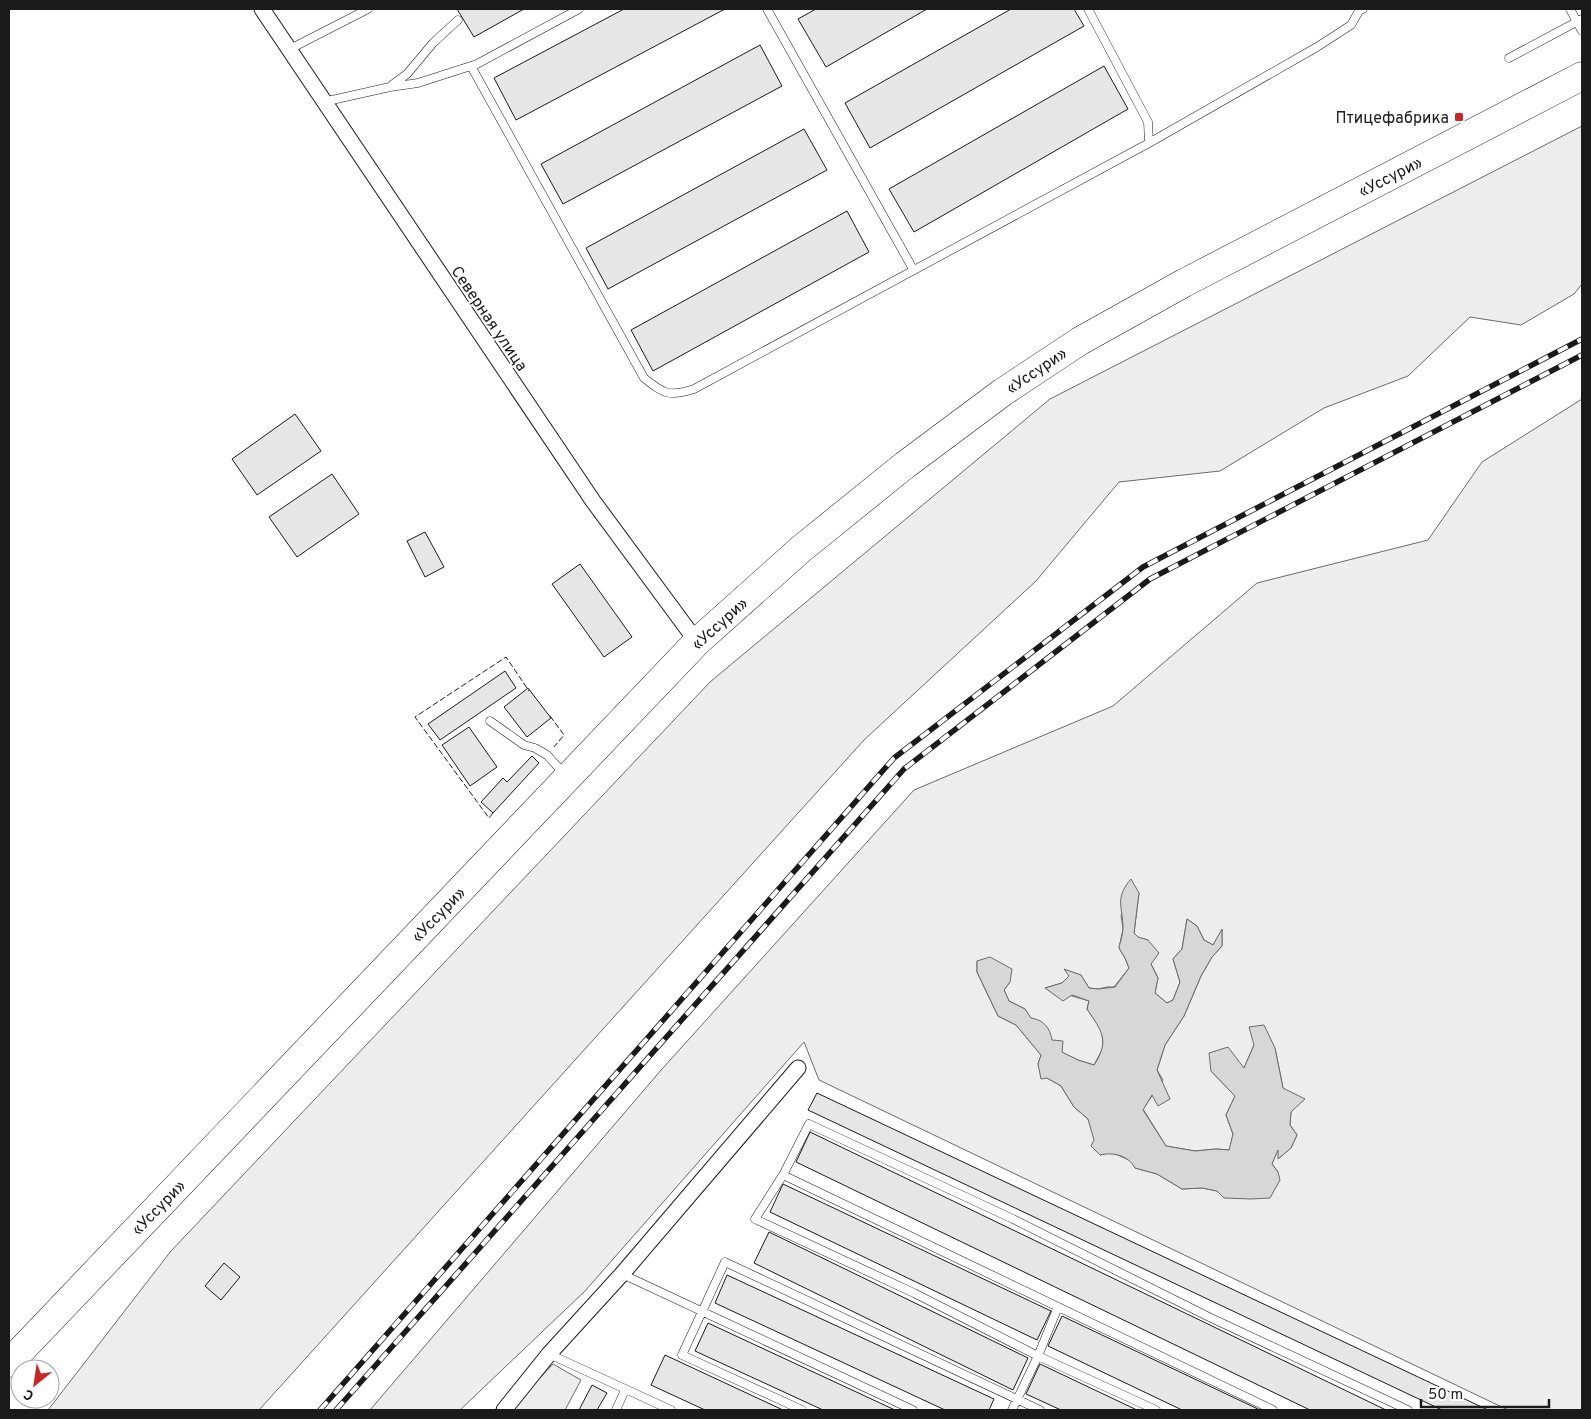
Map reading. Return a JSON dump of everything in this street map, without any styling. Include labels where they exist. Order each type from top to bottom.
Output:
[{"type":"highway","name":"«Уссури»","points":[[9,1363],[697,642],[801,549],[905,465],[1003,392],[1080,341],[1184,282],[1582,76]]},
{"type":"street","name":"Северная улица","points":[[262,9],[592,501],[697,642]]},
{"type":"street","points":[[492,1410],[549,1354],[622,1274],[798,1068]]},
{"type":"street","points":[[504,1410],[549,1354]]},
{"type":"lane","points":[[288,50],[368,9]]},
{"type":"lane","points":[[323,102],[390,87],[418,83],[477,64],[579,9]]},
{"type":"lane","points":[[767,9],[913,270]]},
{"type":"lane","points":[[1088,9],[1148,122],[1149,143]]},
{"type":"lane","points":[[471,66],[644,378],[660,391],[676,395],[694,389],[1149,143],[1317,47],[1351,25],[1359,11],[1363,9]]},
{"type":"lane","points":[[1570,9],[1580,21],[1582,31]]},
{"type":"lane","points":[[390,87],[407,74],[433,43],[458,20]]},
{"type":"lane","points":[[1509,58],[1580,21]]},
{"type":"lane","points":[[490,721],[524,745],[535,748],[547,755],[568,779]]},
{"type":"lane","points":[[1156,1410],[1038,1356],[914,1293],[755,1219],[782,1175],[809,1124],[1013,1219],[1209,1317],[1408,1410]]},
{"type":"lane","points":[[782,1175],[1273,1410]]},
{"type":"lane","points":[[802,1410],[682,1354],[725,1262],[1040,1410]]},
{"type":"lane","points":[[622,1274],[913,1410]]},
{"type":"lane","points":[[1012,1410],[1038,1356],[1058,1307]]},
{"type":"lane","points":[[549,1354],[671,1410]]},
{"type":"lane","points":[[616,1410],[626,1390]]},
{"type":"shaded area","points":[[1582,126],[1582,284],[1574,294],[1521,325],[1470,317],[1408,376],[1324,408],[1220,471],[1119,482],[1036,581],[864,740],[259,1410],[48,1410],[60,1409],[60,1394],[171,1251],[710,682],[1050,399]]},
{"type":"shaded area","points":[[1582,399],[1582,1410],[1508,1410],[819,1080],[804,1042],[585,1291],[460,1410],[370,1410],[662,1069],[914,790],[1113,706],[1257,583],[1428,540],[1482,462]],"holes":[[[1139,893],[1134,933],[1137,937],[1148,940],[1151,964],[1158,978],[1155,993],[1167,1003],[1173,1000],[1180,982],[1173,959],[1182,949],[1187,919],[1197,926],[1204,940],[1213,945],[1222,930],[1222,946],[1212,957],[1201,976],[1184,1016],[1165,1045],[1157,1070],[1163,1080],[1143,1109],[1166,1146],[1195,1151],[1230,1150],[1233,1134],[1226,1115],[1235,1096],[1211,1071],[1244,1068],[1254,1045],[1275,1048],[1283,1088],[1291,1111],[1290,1125],[1297,1135],[1291,1148],[1279,1158],[1278,1148],[1272,1164],[1278,1172],[1224,1198],[1218,1191],[1202,1188],[1182,1189],[1157,1174],[1135,1168],[1131,1161],[1111,1152],[1100,1155],[1088,1119],[1074,1107],[1061,1086],[1047,1078],[1038,1064],[1041,1055],[1016,1025],[998,1016],[977,972],[977,961],[1010,982],[1004,990],[1009,1001],[1025,1009],[1031,1019],[1061,1052],[1094,1065],[1103,1048],[1102,1031],[1087,1009],[1089,1001],[1045,988],[1062,983],[1070,975],[1065,970],[1081,975],[1089,988],[1114,987],[1129,968],[1119,948],[1123,929],[1121,915]]]},
{"type":"shaded area","points":[[1131,879],[1139,893],[1134,933],[1138,937],[1148,940],[1159,953],[1151,964],[1158,978],[1155,993],[1167,1003],[1173,1000],[1180,982],[1173,959],[1182,949],[1187,919],[1197,926],[1204,940],[1213,945],[1222,929],[1222,946],[1212,957],[1201,976],[1184,1016],[1165,1045],[1157,1070],[1170,1099],[1158,1106],[1152,1095],[1143,1110],[1166,1146],[1195,1151],[1229,1150],[1233,1134],[1226,1115],[1235,1096],[1211,1071],[1209,1053],[1228,1047],[1244,1068],[1254,1045],[1249,1027],[1264,1025],[1275,1048],[1283,1088],[1305,1099],[1291,1112],[1290,1125],[1297,1135],[1291,1148],[1278,1159],[1278,1150],[1272,1164],[1278,1172],[1280,1180],[1270,1198],[1224,1198],[1217,1191],[1202,1188],[1182,1189],[1157,1174],[1135,1168],[1124,1157],[1110,1154],[1100,1155],[1091,1146],[1094,1140],[1088,1119],[1074,1107],[1061,1086],[1047,1078],[1041,1079],[1038,1064],[1041,1055],[1016,1025],[998,1016],[977,972],[977,961],[990,957],[1012,969],[1010,982],[1004,990],[1009,1001],[1025,1009],[1031,1018],[1043,1023],[1048,1028],[1052,1040],[1063,1041],[1062,1052],[1094,1065],[1099,1057],[1103,1043],[1100,1030],[1087,1009],[1089,1001],[1072,995],[1063,1001],[1045,988],[1062,983],[1069,976],[1064,969],[1081,975],[1089,988],[1115,987],[1129,968],[1119,948],[1123,933],[1121,898]]},
{"type":"shaded area","points":[[553,1364],[581,1380],[565,1410],[510,1410]]},
{"type":"building","points":[[457,9],[524,9],[474,37]]},
{"type":"building","points":[[624,9],[725,9],[516,120],[494,78]]},
{"type":"building","points":[[816,9],[927,9],[826,67],[798,19]]},
{"type":"building","points":[[1011,9],[1074,9],[1084,26],[870,148],[845,103]]},
{"type":"building","points":[[760,45],[782,86],[563,204],[541,164]]},
{"type":"building","points":[[1104,66],[1128,109],[914,232],[889,189]]},
{"type":"building","points":[[804,129],[827,170],[608,289],[586,248]]},
{"type":"building","points":[[847,211],[869,252],[653,371],[631,330]]},
{"type":"building","points":[[295,414],[321,451],[257,495],[232,459]]},
{"type":"building","points":[[332,474],[359,514],[297,557],[269,517]]},
{"type":"building","points":[[425,532],[444,567],[425,577],[407,541]]},
{"type":"building","points":[[580,564],[632,637],[604,657],[552,584]]},
{"type":"building","points":[[505,671],[516,688],[440,740],[428,724]]},
{"type":"building","points":[[528,688],[551,718],[527,737],[504,707]]},
{"type":"building","points":[[469,727],[497,767],[470,786],[442,745]]},
{"type":"building","points":[[532,756],[539,763],[493,813],[481,802],[503,778],[507,782]]},
{"type":"building","points":[[817,1093],[1488,1410],[1442,1410],[808,1110]]},
{"type":"building","points":[[810,1132],[1386,1410],[1310,1410],[796,1162]]},
{"type":"building","points":[[783,1184],[1051,1311],[1037,1340],[770,1212]]},
{"type":"building","points":[[769,1232],[1028,1358],[1013,1390],[754,1263]]},
{"type":"building","points":[[224,1263],[240,1277],[221,1300],[205,1286]]},
{"type":"building","points":[[727,1275],[994,1399],[989,1410],[945,1410],[715,1303]]},
{"type":"building","points":[[1062,1316],[1260,1410],[1182,1410],[1048,1346]]},
{"type":"building","points":[[708,1323],[895,1410],[823,1410],[695,1351]]},
{"type":"building","points":[[665,1355],[783,1410],[705,1410],[651,1385]]},
{"type":"building","points":[[1040,1364],[1137,1410],[1061,1410],[1026,1394]]},
{"type":"building","points":[[592,1385],[607,1393],[597,1410],[579,1410]]},
{"type":"railway","points":[[320,1410],[894,758],[1143,567],[1582,339]]},
{"type":"railway","points":[[336,1410],[904,769],[1150,579],[1582,355]]},
{"type":"fence","points":[[493,813],[489,818],[415,717],[506,657],[529,691]]},
{"type":"fence","points":[[550,716],[564,735],[554,747]]},
{"type":"place","name":"Птицефабрика","points":[[1459,117]]}]
